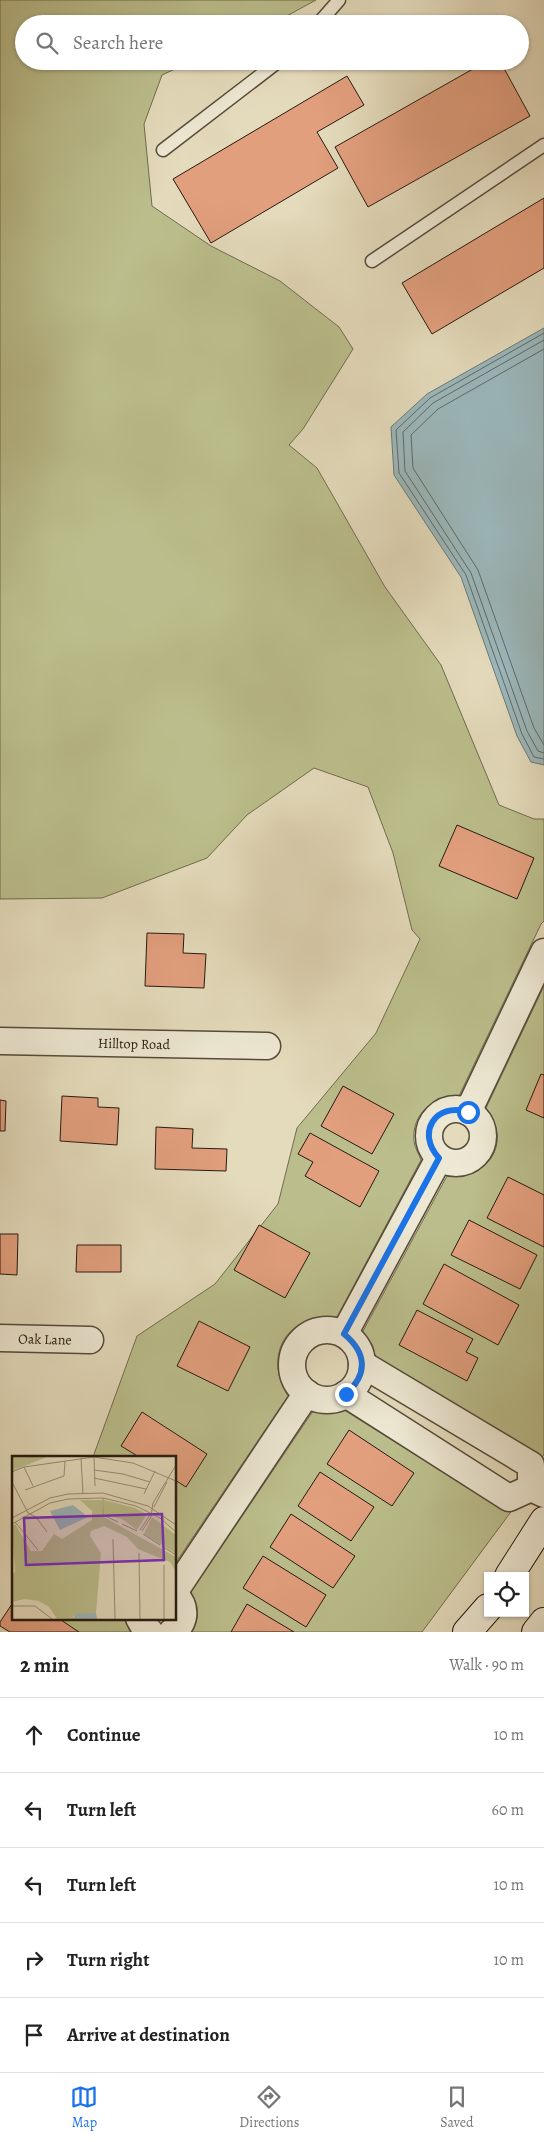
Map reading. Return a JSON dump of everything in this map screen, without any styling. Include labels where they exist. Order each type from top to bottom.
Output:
[{"type":"main road","points":[[512,1572],[544,1521]]},
{"type":"main road","points":[[467,1632],[484,1613]]},
{"type":"main road","points":[[536,1632],[544,1622]]},
{"type":"street","points":[[468,1112],[544,952]]},
{"type":"street","name":"Hilltop Road","points":[[0,1041],[267,1046]]},
{"type":"street","points":[[450,1109],[468,1112],[476,1117],[480,1125],[482,1142],[479,1151],[465,1162],[456,1164],[439,1158],[429,1143],[428,1135],[431,1126],[442,1112],[450,1109]]},
{"type":"street","points":[[344,1334],[439,1158]]},
{"type":"street","points":[[334,1330],[344,1334],[354,1342],[360,1352],[362,1364],[360,1376],[355,1386],[346,1394],[335,1399],[323,1400],[301,1389],[295,1380],[292,1358],[296,1348],[312,1332],[334,1330]]},
{"type":"street","name":"Oak Lane","points":[[0,1338],[90,1340]]},
{"type":"street","points":[[346,1394],[509,1498],[538,1491],[531,1465],[362,1364]]},
{"type":"street","points":[[176,1590],[307,1393]]},
{"type":"street","points":[[151,1629],[180,1625],[184,1611],[182,1604],[176,1596]]},
{"type":"lane","points":[[326,15],[339,0]]},
{"type":"lane","points":[[163,150],[267,70]]},
{"type":"lane","points":[[372,261],[544,145]]},
{"type":"green space","points":[[0,0],[316,0],[288,15],[15,15],[15,70],[173,70],[162,75],[144,124],[152,206],[211,246],[280,281],[339,327],[353,349],[303,429],[289,445],[317,468],[385,587],[441,665],[499,805],[534,819],[544,819],[544,921],[459,1096],[441,1099],[426,1108],[420,1115],[414,1132],[414,1142],[421,1160],[337,1317],[320,1318],[305,1322],[293,1329],[284,1339],[279,1351],[278,1365],[281,1380],[288,1396],[176,1563],[176,1456],[93,1456],[137,1336],[215,1284],[278,1204],[297,1128],[376,1033],[420,939],[412,930],[393,853],[368,787],[314,768],[247,815],[207,858],[102,898],[0,899]]},
{"type":"green space","points":[[544,986],[544,1454],[542,1458],[539,1454],[375,1356],[373,1346],[363,1331],[447,1176],[462,1176],[474,1172],[492,1157],[496,1146],[497,1134],[494,1121],[486,1108]]},
{"type":"green space","points":[[344,1410],[500,1508],[513,1509],[422,1632],[192,1632],[198,1612],[191,1592],[313,1411],[336,1412]]},
{"type":"green space","points":[[29,1620],[126,1620],[130,1632],[21,1632]]},
{"type":"water","points":[[544,328],[544,765],[531,762],[517,736],[461,577],[394,475],[391,427],[427,394]]},
{"type":"building","points":[[471,70],[505,70],[530,116],[368,207],[335,147]]},
{"type":"building","points":[[347,76],[364,105],[317,132],[338,168],[211,243],[173,179]]},
{"type":"building","points":[[544,198],[544,268],[432,334],[402,283]]},
{"type":"building","points":[[457,825],[534,858],[517,899],[439,866]]},
{"type":"building","points":[[147,933],[184,934],[183,953],[206,954],[204,988],[145,986]]},
{"type":"building","points":[[541,1074],[544,1075],[544,1118],[526,1110]]},
{"type":"building","points":[[343,1086],[394,1114],[372,1154],[321,1126]]},
{"type":"building","points":[[62,1096],[98,1098],[98,1107],[119,1108],[117,1145],[60,1141]]},
{"type":"building","points":[[0,1100],[6,1101],[5,1131],[0,1131]]},
{"type":"building","points":[[156,1127],[193,1129],[192,1148],[227,1149],[226,1171],[155,1169]]},
{"type":"building","points":[[310,1133],[379,1171],[360,1207],[305,1176],[313,1162],[298,1154]]},
{"type":"building","points":[[508,1177],[544,1195],[544,1247],[487,1218]]},
{"type":"building","points":[[469,1220],[537,1255],[520,1289],[451,1255]]},
{"type":"building","points":[[259,1225],[310,1253],[285,1298],[234,1270]]},
{"type":"building","points":[[0,1234],[18,1234],[17,1275],[0,1274]]},
{"type":"building","points":[[77,1245],[121,1245],[121,1272],[76,1272]]},
{"type":"building","points":[[444,1264],[519,1305],[498,1345],[423,1304]]},
{"type":"building","points":[[417,1310],[473,1339],[466,1352],[478,1358],[467,1381],[399,1345]]},
{"type":"building","points":[[199,1321],[250,1347],[228,1391],[177,1366]]},
{"type":"building","points":[[142,1412],[207,1454],[186,1487],[176,1481],[176,1456],[137,1456],[121,1446]]},
{"type":"building","points":[[349,1430],[414,1473],[392,1506],[327,1464]]},
{"type":"building","points":[[320,1472],[374,1507],[351,1541],[298,1506]]},
{"type":"building","points":[[291,1514],[355,1556],[333,1588],[270,1547]]},
{"type":"building","points":[[263,1556],[326,1595],[306,1627],[243,1588]]},
{"type":"building","points":[[12,1604],[12,1620],[61,1620],[79,1632],[10,1632],[0,1626],[0,1622]]},
{"type":"building","points":[[247,1604],[294,1632],[231,1632]]},
{"type":"route","points":[[346,1394],[355,1386],[360,1376],[362,1364],[360,1352],[354,1342],[344,1334],[439,1158],[433,1152],[429,1143],[428,1135],[431,1126],[435,1118],[442,1112],[450,1109],[460,1109],[468,1112]]}]
